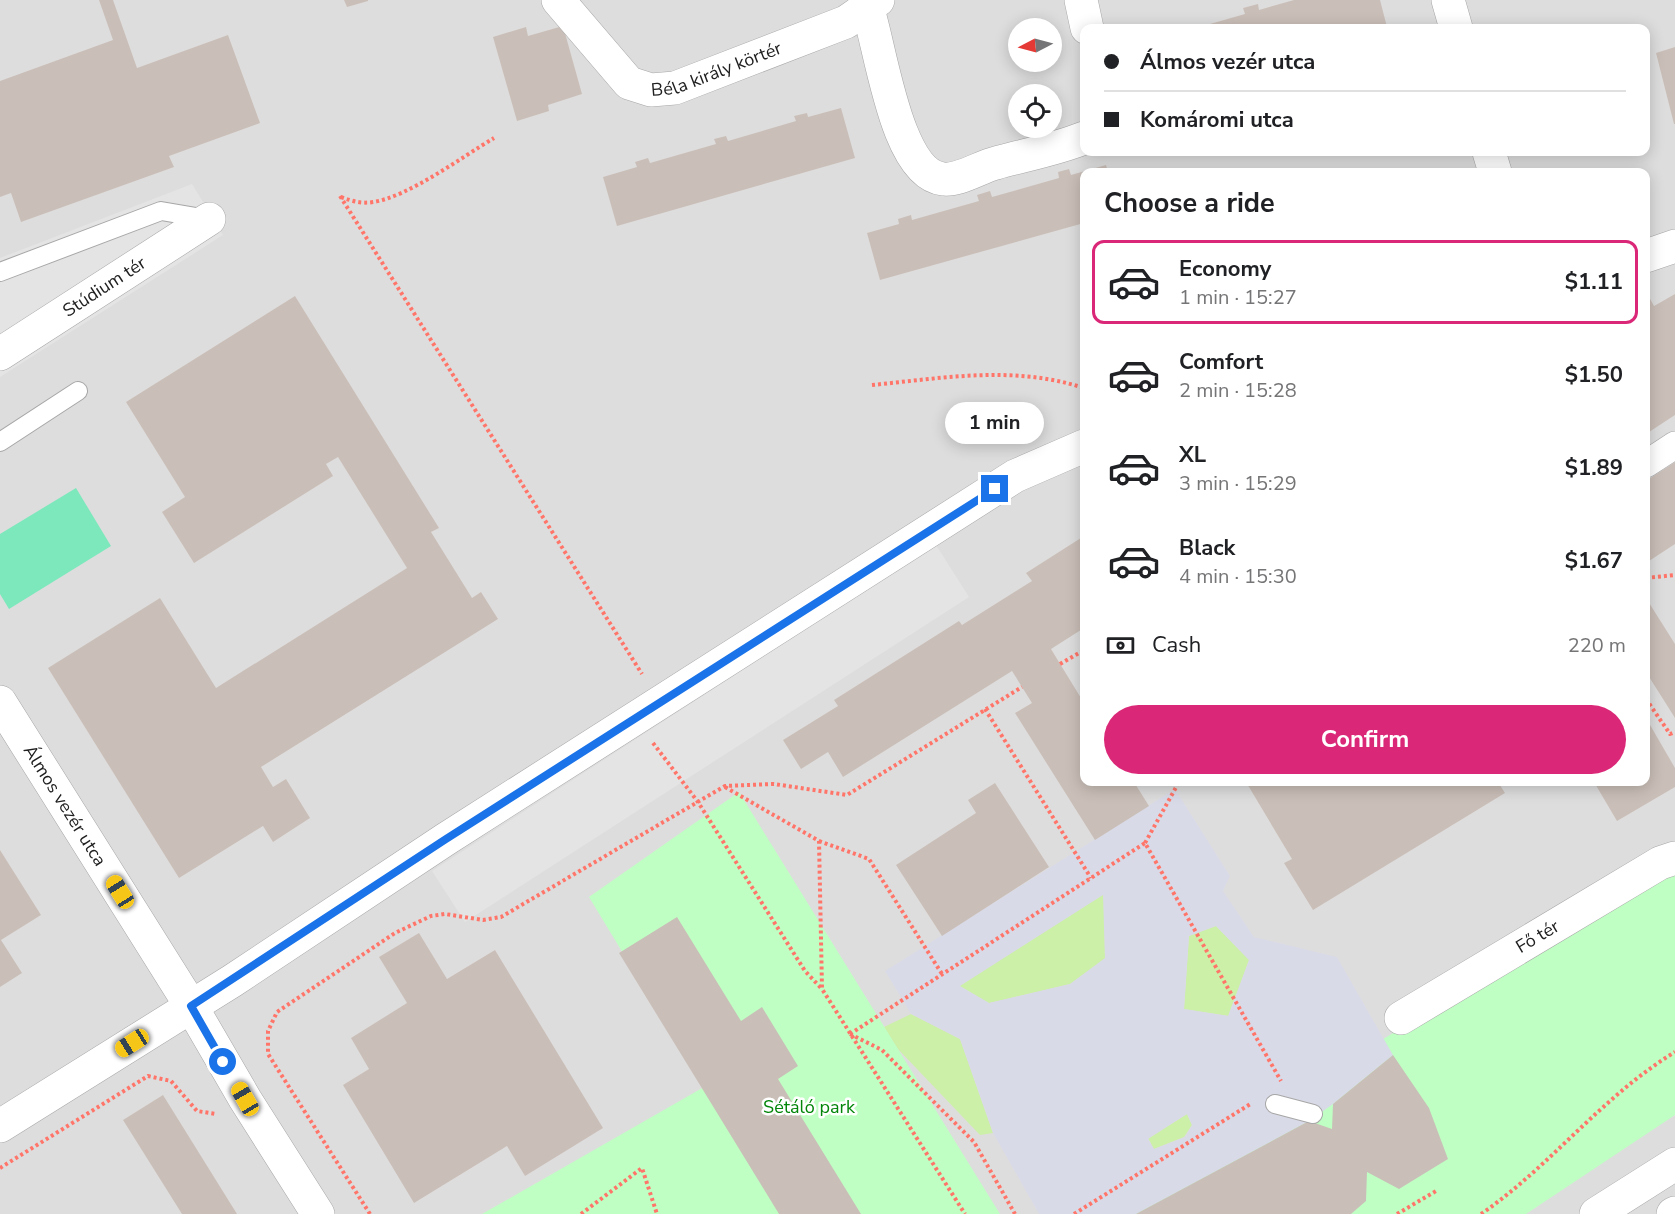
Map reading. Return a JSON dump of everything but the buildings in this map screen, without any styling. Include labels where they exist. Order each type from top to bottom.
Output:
[{"type":"street","name":"Béla király körtér","points":[[558,0],[629,83],[651,90],[675,88],[846,22],[870,2],[898,126],[913,157],[934,176],[952,179],[978,167],[1080,139]]},
{"type":"street","points":[[1081,0],[1086,24]]},
{"type":"street","points":[[1448,0],[1455,24]]},
{"type":"street","name":"Stúdium tér","points":[[0,354],[209,219]]},
{"type":"street","points":[[1650,255],[1675,246]]},
{"type":"street","points":[[1650,461],[1675,445]]},
{"type":"street","points":[[0,1126],[191,1006],[446,839],[1015,476],[1080,448]]},
{"type":"street","name":"Álmos vezér utca","points":[[0,702],[191,1006],[245,1099],[318,1214]]},
{"type":"street","name":"Fő tér","points":[[1401,1018],[1660,863],[1675,858]]},
{"type":"street","points":[[1596,1214],[1675,1164]]},
{"type":"lane","points":[[0,272],[160,211],[209,219]]},
{"type":"lane","points":[[0,442],[78,391]]},
{"type":"lane","points":[[1275,1104],[1313,1114]]},
{"type":"path","points":[[494,138],[411,187],[382,201],[360,203],[340,196],[642,674]]},
{"type":"path","points":[[872,385],[986,374],[1023,376],[1080,387]]},
{"type":"path","points":[[1650,578],[1675,575]]},
{"type":"path","points":[[1060,664],[1080,652]]},
{"type":"path","points":[[370,1214],[268,1054],[268,1031],[277,1012],[395,933],[431,916],[445,914],[483,920],[501,917],[725,786],[774,784],[847,795],[1022,687]]},
{"type":"path","points":[[1650,705],[1670,734],[1675,732]]},
{"type":"path","points":[[985,709],[1091,878]]},
{"type":"path","points":[[665,758],[698,802],[805,971],[822,989],[965,1214]]},
{"type":"path","points":[[725,786],[819,842],[869,859],[942,974]]},
{"type":"path","points":[[850,1034],[1145,843],[1177,786]]},
{"type":"path","points":[[819,842],[822,989]]},
{"type":"path","points":[[1145,843],[1283,1084]]},
{"type":"path","points":[[850,1034],[882,1050],[974,1142],[1015,1214]]},
{"type":"path","points":[[1481,1214],[1500,1201],[1579,1127],[1675,1052]]},
{"type":"path","points":[[0,1168],[148,1076],[171,1081],[197,1111],[221,1114]]},
{"type":"path","points":[[1074,1214],[1253,1103]]},
{"type":"path","points":[[581,1214],[642,1168],[657,1214]]},
{"type":"path","points":[[1397,1214],[1436,1191]]},
{"type":"shaded area","points":[[0,0],[1675,0],[1675,1214],[0,1214]]},
{"type":"shaded area","points":[[192,184],[223,235],[0,377],[0,258]]},
{"type":"shaded area","points":[[936,545],[969,597],[465,922],[432,871]]},
{"type":"shaded area","points":[[1175,789],[1230,876],[1223,891],[1254,937],[1337,957],[1393,1055],[1309,1121],[1136,1214],[1039,1214],[993,1133],[960,1039],[911,1014],[885,971]],"holes":[[[1103,895],[1105,958],[1070,984],[989,1003],[960,986]],[[1216,926],[1249,960],[1228,1016],[1184,1009],[1189,936]],[[1187,1114],[1192,1125],[1185,1137],[1154,1149],[1148,1139]]]},
{"type":"green space","points":[[76,488],[111,546],[9,609],[0,594],[0,534]]},
{"type":"green space","name":"Sétáló park","points":[[739,792],[1000,1214],[482,1214],[704,1087],[589,897]]},
{"type":"green space","points":[[1675,863],[1675,1115],[1526,1214],[1093,1214]]},
{"type":"green space","points":[[1104,894],[1105,959],[1070,984],[989,1003],[959,986]]},
{"type":"green space","points":[[1216,926],[1249,960],[1229,1016],[1184,1009],[1189,936]]},
{"type":"green space","points":[[911,1014],[960,1039],[993,1133],[980,1135],[897,1048],[884,1027]]},
{"type":"green space","points":[[1187,1114],[1192,1125],[1184,1137],[1154,1149],[1148,1138]]},
{"type":"route","points":[[223,1062],[191,1006],[446,839],[995,489]]}]
